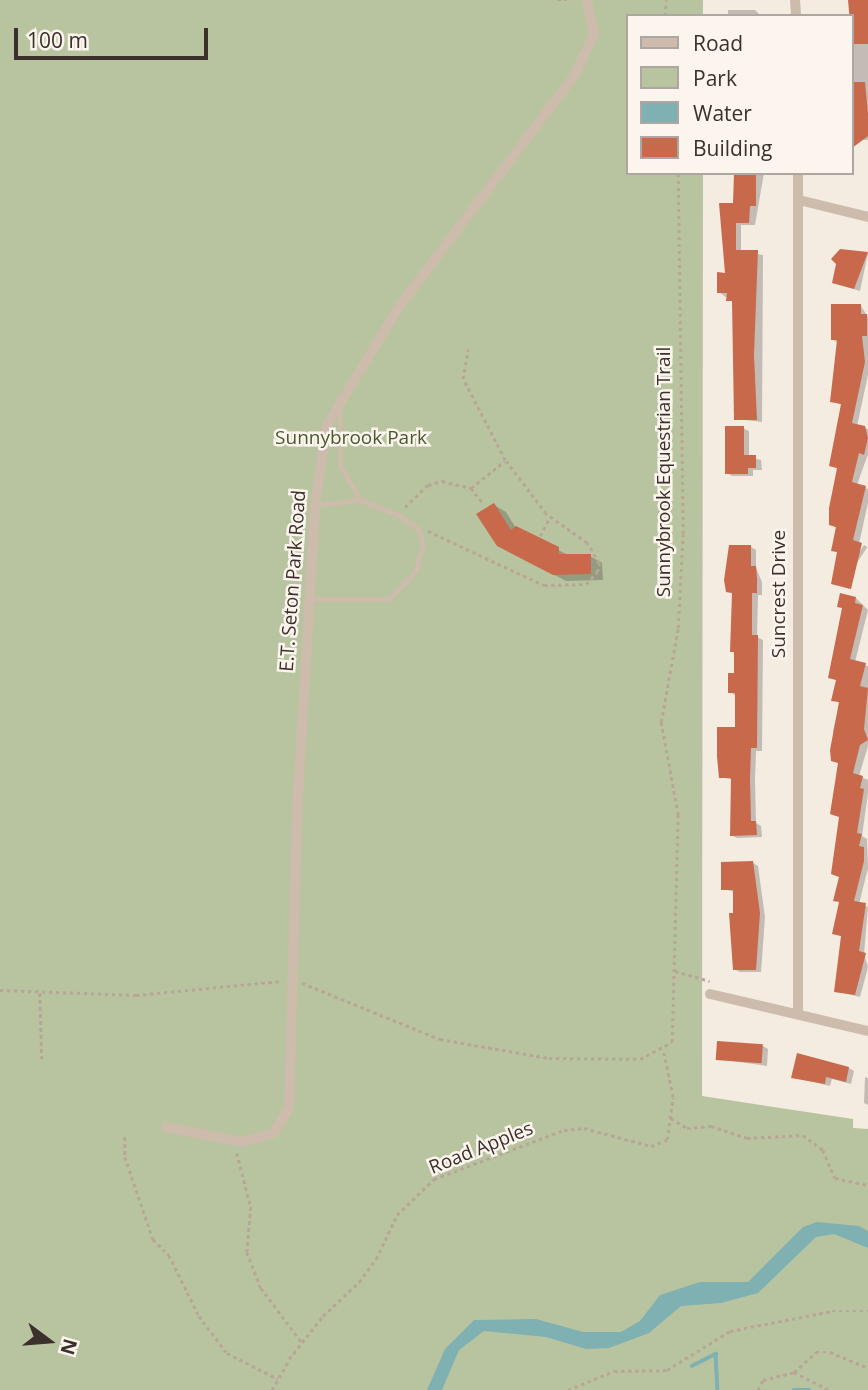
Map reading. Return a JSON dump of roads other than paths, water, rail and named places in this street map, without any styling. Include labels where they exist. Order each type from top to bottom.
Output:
[{"type":"street","name":"E.T. Seton Park Road","points":[[166,1127],[238,1142],[274,1133],[289,1107],[295,981],[298,794],[315,505],[327,425],[401,304],[574,76],[594,34],[587,0]]},
{"type":"street","name":"Suncrest Drive","points":[[798,175],[798,1014]]},
{"type":"street","points":[[799,200],[868,217]]},
{"type":"street","points":[[710,994],[868,1031]]},
{"type":"lane","points":[[340,405],[340,465],[360,500]]},
{"type":"lane","points":[[310,599],[389,599],[408,582],[421,559],[423,544],[418,529],[399,515],[360,500],[315,505]]},
{"type":"water","points":[[817,1222],[859,1226],[868,1231],[868,1248],[834,1234],[816,1237],[758,1293],[721,1303],[681,1306],[649,1333],[609,1348],[586,1349],[546,1337],[484,1331],[459,1350],[442,1390],[427,1390],[445,1349],[474,1320],[536,1319],[583,1332],[621,1332],[640,1321],[660,1295],[700,1282],[748,1282],[803,1227]]},
{"type":"waterway","points":[[692,1366],[716,1354],[718,1390]]},
{"type":"waterway","points":[[794,1390],[809,1390]]},
{"type":"park label","name":"Sunnybrook Park","points":[[351,438]]}]
